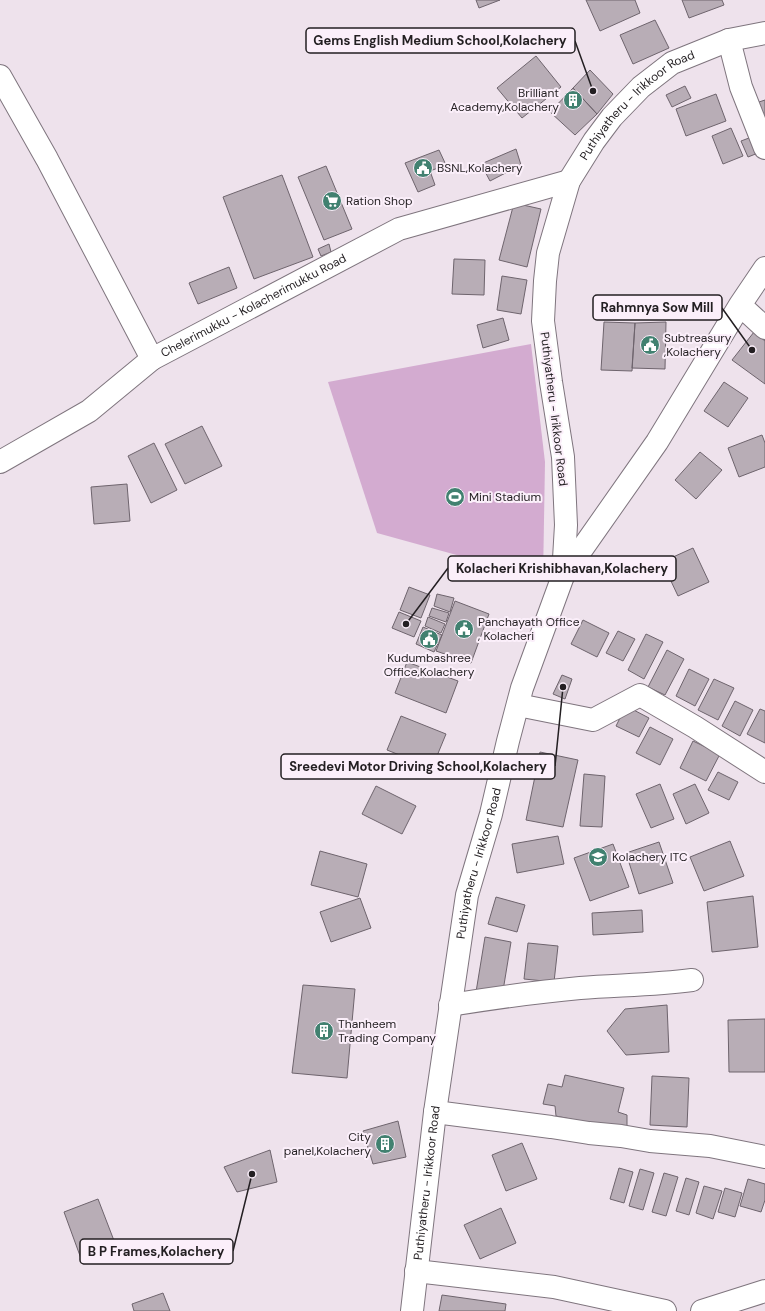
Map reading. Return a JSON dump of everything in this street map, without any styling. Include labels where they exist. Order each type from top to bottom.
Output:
[{"type":"main road","name":"Puthiyatheru - Irikkoor Road","points":[[412,1311],[435,1112],[467,895],[491,814],[522,688],[562,576],[566,525],[563,457],[543,321],[548,254],[569,182],[594,141],[612,117],[641,87],[672,63],[729,40],[765,34]]},
{"type":"main road","points":[[729,40],[741,87],[765,148]]},
{"type":"main road","name":"Chelerimukku - Kolacherimukku Road","points":[[0,76],[47,159],[152,359],[399,229],[569,182]]},
{"type":"main road","points":[[562,576],[657,442],[740,305],[765,268]]},
{"type":"main road","points":[[740,305],[765,328]]},
{"type":"main road","points":[[0,462],[89,412],[152,359]]},
{"type":"main road","points":[[518,705],[593,720],[640,695],[695,727],[765,772]]},
{"type":"main road","points":[[450,1005],[536,992],[610,986],[666,984],[692,980]]},
{"type":"main road","points":[[435,1112],[621,1136],[650,1142],[710,1146],[765,1158]]},
{"type":"main road","points":[[416,1270],[554,1287],[665,1311]]},
{"type":"main road","points":[[702,1311],[765,1291]]},
{"type":"shaded area","name":"Mini Stadium","points":[[531,344],[545,462],[543,579],[377,533],[328,382]]},
{"type":"building","points":[[476,0],[500,0],[479,8]]},
{"type":"building","points":[[586,0],[635,0],[640,13],[600,31]]},
{"type":"building","points":[[682,0],[722,0],[724,5],[689,18]]},
{"type":"building","points":[[655,20],[669,48],[633,64],[620,35]]},
{"type":"building","points":[[536,56],[561,87],[522,118],[497,88]]},
{"type":"building","points":[[590,70],[613,94],[597,114],[573,88]]},
{"type":"building","points":[[685,86],[691,98],[672,107],[666,95]]},
{"type":"building","name":"Brilliant Academy,Kolachery","points":[[573,88],[597,114],[575,135],[550,112]]},
{"type":"building","points":[[716,94],[726,121],[686,136],[676,109]]},
{"type":"building","points":[[765,100],[765,125],[753,104]]},
{"type":"building","points":[[731,128],[743,156],[723,164],[712,136]]},
{"type":"building","points":[[757,135],[763,151],[748,157],[741,141]]},
{"type":"building","points":[[516,149],[521,165],[490,181],[481,164]]},
{"type":"building","name":"BSNL,Kolachery","points":[[439,150],[446,165],[430,171],[435,185],[418,192],[405,163]]},
{"type":"building","points":[[326,166],[352,229],[324,240],[298,177]]},
{"type":"building","points":[[282,175],[313,257],[254,279],[223,197]]},
{"type":"building","points":[[514,203],[541,209],[527,267],[499,260]]},
{"type":"building","points":[[329,244],[331,252],[321,256],[318,249]]},
{"type":"building","points":[[454,259],[485,260],[484,295],[452,294]]},
{"type":"building","points":[[229,267],[237,288],[198,304],[189,283]]},
{"type":"building","points":[[502,276],[527,280],[521,314],[497,310]]},
{"type":"building","points":[[503,318],[509,340],[483,348],[477,325]]},
{"type":"building","points":[[604,322],[635,323],[632,371],[601,370]]},
{"type":"building","name":"Subtreasury ,Kolachery","points":[[666,322],[665,369],[632,368],[635,323]]},
{"type":"building","points":[[754,332],[765,341],[765,384],[732,360]]},
{"type":"building","points":[[724,382],[748,398],[728,427],[704,411]]},
{"type":"building","points":[[202,426],[222,466],[185,484],[165,444]]},
{"type":"building","points":[[762,435],[765,443],[765,467],[739,477],[728,448]]},
{"type":"building","points":[[154,443],[177,490],[151,503],[128,456]]},
{"type":"building","points":[[700,452],[722,470],[696,499],[675,480]]},
{"type":"building","points":[[127,484],[130,521],[94,524],[91,487]]},
{"type":"building","points":[[693,548],[709,582],[678,596],[662,562]]},
{"type":"building","points":[[409,587],[430,595],[421,618],[400,610]]},
{"type":"building","points":[[437,594],[454,598],[450,612],[434,606]]},
{"type":"building","name":"Panchayath Office , Kolacheri","points":[[455,601],[489,614],[471,663],[436,651]]},
{"type":"building","points":[[432,608],[449,613],[446,622],[429,616]]},
{"type":"building","points":[[399,612],[421,621],[414,637],[392,628]]},
{"type":"building","points":[[428,617],[445,624],[441,633],[425,626]]},
{"type":"building","points":[[583,620],[609,633],[597,657],[571,644]]},
{"type":"building","name":"Kudumbashree Office,Kolachery","points":[[423,627],[442,635],[434,652],[416,644]]},
{"type":"building","points":[[618,631],[635,639],[623,661],[606,653]]},
{"type":"building","points":[[646,634],[663,642],[644,679],[628,670]]},
{"type":"building","points":[[667,650],[684,659],[665,695],[648,687]]},
{"type":"building","points":[[407,662],[458,681],[446,713],[395,693]]},
{"type":"building","points":[[689,669],[709,679],[695,706],[676,696]]},
{"type":"building","points":[[562,675],[572,679],[565,699],[553,694]]},
{"type":"building","points":[[714,679],[734,688],[718,720],[698,710]]},
{"type":"building","points":[[735,701],[753,710],[740,736],[722,726]]},
{"type":"building","points":[[626,706],[649,718],[639,737],[616,726]]},
{"type":"building","points":[[760,709],[765,711],[765,743],[747,734]]},
{"type":"building","points":[[401,716],[446,734],[432,768],[387,750]]},
{"type":"building","points":[[650,727],[673,739],[660,765],[636,753]]},
{"type":"building","points":[[693,741],[720,754],[706,781],[680,768]]},
{"type":"building","points":[[540,752],[578,760],[563,827],[526,820]]},
{"type":"building","points":[[718,772],[738,782],[729,800],[708,790]]},
{"type":"building","points":[[584,774],[605,776],[602,827],[580,826]]},
{"type":"building","points":[[660,784],[674,819],[651,828],[636,794]]},
{"type":"building","points":[[695,784],[709,813],[686,824],[673,794]]},
{"type":"building","points":[[376,786],[416,806],[402,834],[362,814]]},
{"type":"building","points":[[558,836],[564,864],[517,873],[512,844]]},
{"type":"building","points":[[730,841],[744,876],[704,891],[690,857]]},
{"type":"building","points":[[659,842],[673,883],[639,894],[626,853]]},
{"type":"building","points":[[613,844],[629,887],[590,901],[574,858]]},
{"type":"building","points":[[320,851],[367,864],[358,897],[311,885]]},
{"type":"building","points":[[753,896],[758,947],[712,952],[707,902]]},
{"type":"building","points":[[496,897],[525,905],[517,932],[488,924]]},
{"type":"building","points":[[360,898],[371,928],[331,942],[320,912]]},
{"type":"building","points":[[642,910],[643,932],[593,935],[592,913]]},
{"type":"building","points":[[485,937],[511,942],[502,997],[476,992]]},
{"type":"building","points":[[528,943],[558,946],[554,982],[524,979]]},
{"type":"building","name":"Thanheem Trading Company","points":[[303,985],[355,989],[347,1078],[292,1073]]},
{"type":"building","points":[[667,1005],[669,1052],[626,1055],[607,1031],[625,1009]]},
{"type":"building","points":[[765,1019],[765,1072],[729,1072],[728,1020]]},
{"type":"building","points":[[565,1075],[624,1088],[618,1112],[627,1115],[627,1131],[556,1116],[555,1106],[543,1104],[548,1084],[562,1087]]},
{"type":"building","points":[[652,1076],[689,1078],[687,1127],[650,1125]]},
{"type":"building","name":"City panel,Kolachery","points":[[398,1121],[406,1157],[373,1164],[363,1131]]},
{"type":"building","points":[[522,1143],[537,1179],[506,1191],[492,1155]]},
{"type":"building","points":[[270,1150],[277,1182],[237,1192],[224,1167]]},
{"type":"building","points":[[619,1168],[633,1172],[624,1203],[610,1199]]},
{"type":"building","points":[[640,1169],[654,1173],[643,1210],[629,1206]]},
{"type":"building","points":[[664,1173],[678,1177],[666,1216],[652,1212]]},
{"type":"building","points":[[686,1178],[699,1182],[689,1215],[676,1211]]},
{"type":"building","points":[[748,1179],[765,1184],[765,1200],[761,1212],[740,1206]]},
{"type":"building","points":[[704,1186],[722,1191],[713,1219],[696,1213]]},
{"type":"building","points":[[725,1188],[742,1193],[735,1217],[718,1212]]},
{"type":"building","points":[[98,1199],[118,1251],[83,1264],[64,1212]]},
{"type":"building","points":[[501,1208],[516,1243],[480,1259],[464,1225]]},
{"type":"building","points":[[163,1293],[170,1311],[134,1311],[132,1304]]},
{"type":"building","points":[[442,1295],[506,1304],[505,1311],[439,1311]]},
{"type":"place","name":"Gems English Medium School,Kolachery","points":[[593,91]]},
{"type":"place","name":"Brilliant Academy,Kolachery","points":[[573,100]]},
{"type":"place","name":"BSNL,Kolachery","points":[[423,168]]},
{"type":"place","name":"Ration Shop","points":[[332,201]]},
{"type":"place","name":"Subtreasury ,Kolachery","points":[[650,345]]},
{"type":"place","name":"Rahmnya Sow Mill","points":[[752,350]]},
{"type":"place","name":"Mini Stadium","points":[[455,497]]},
{"type":"place","name":"Kolacheri Krishibhavan,Kolachery","points":[[406,624]]},
{"type":"place","name":"Panchayath Office , Kolacheri","points":[[464,629]]},
{"type":"place","name":"Kudumbashree Office,Kolachery","points":[[429,639]]},
{"type":"place","name":"Sreedevi Motor Driving School,Kolachery","points":[[563,687]]},
{"type":"place","name":"Kolachery ITC","points":[[598,857]]},
{"type":"place","name":"Thanheem Trading Company","points":[[324,1031]]},
{"type":"place","name":"City panel,Kolachery","points":[[385,1144]]},
{"type":"place","name":"B P Frames,Kolachery","points":[[252,1174]]}]
